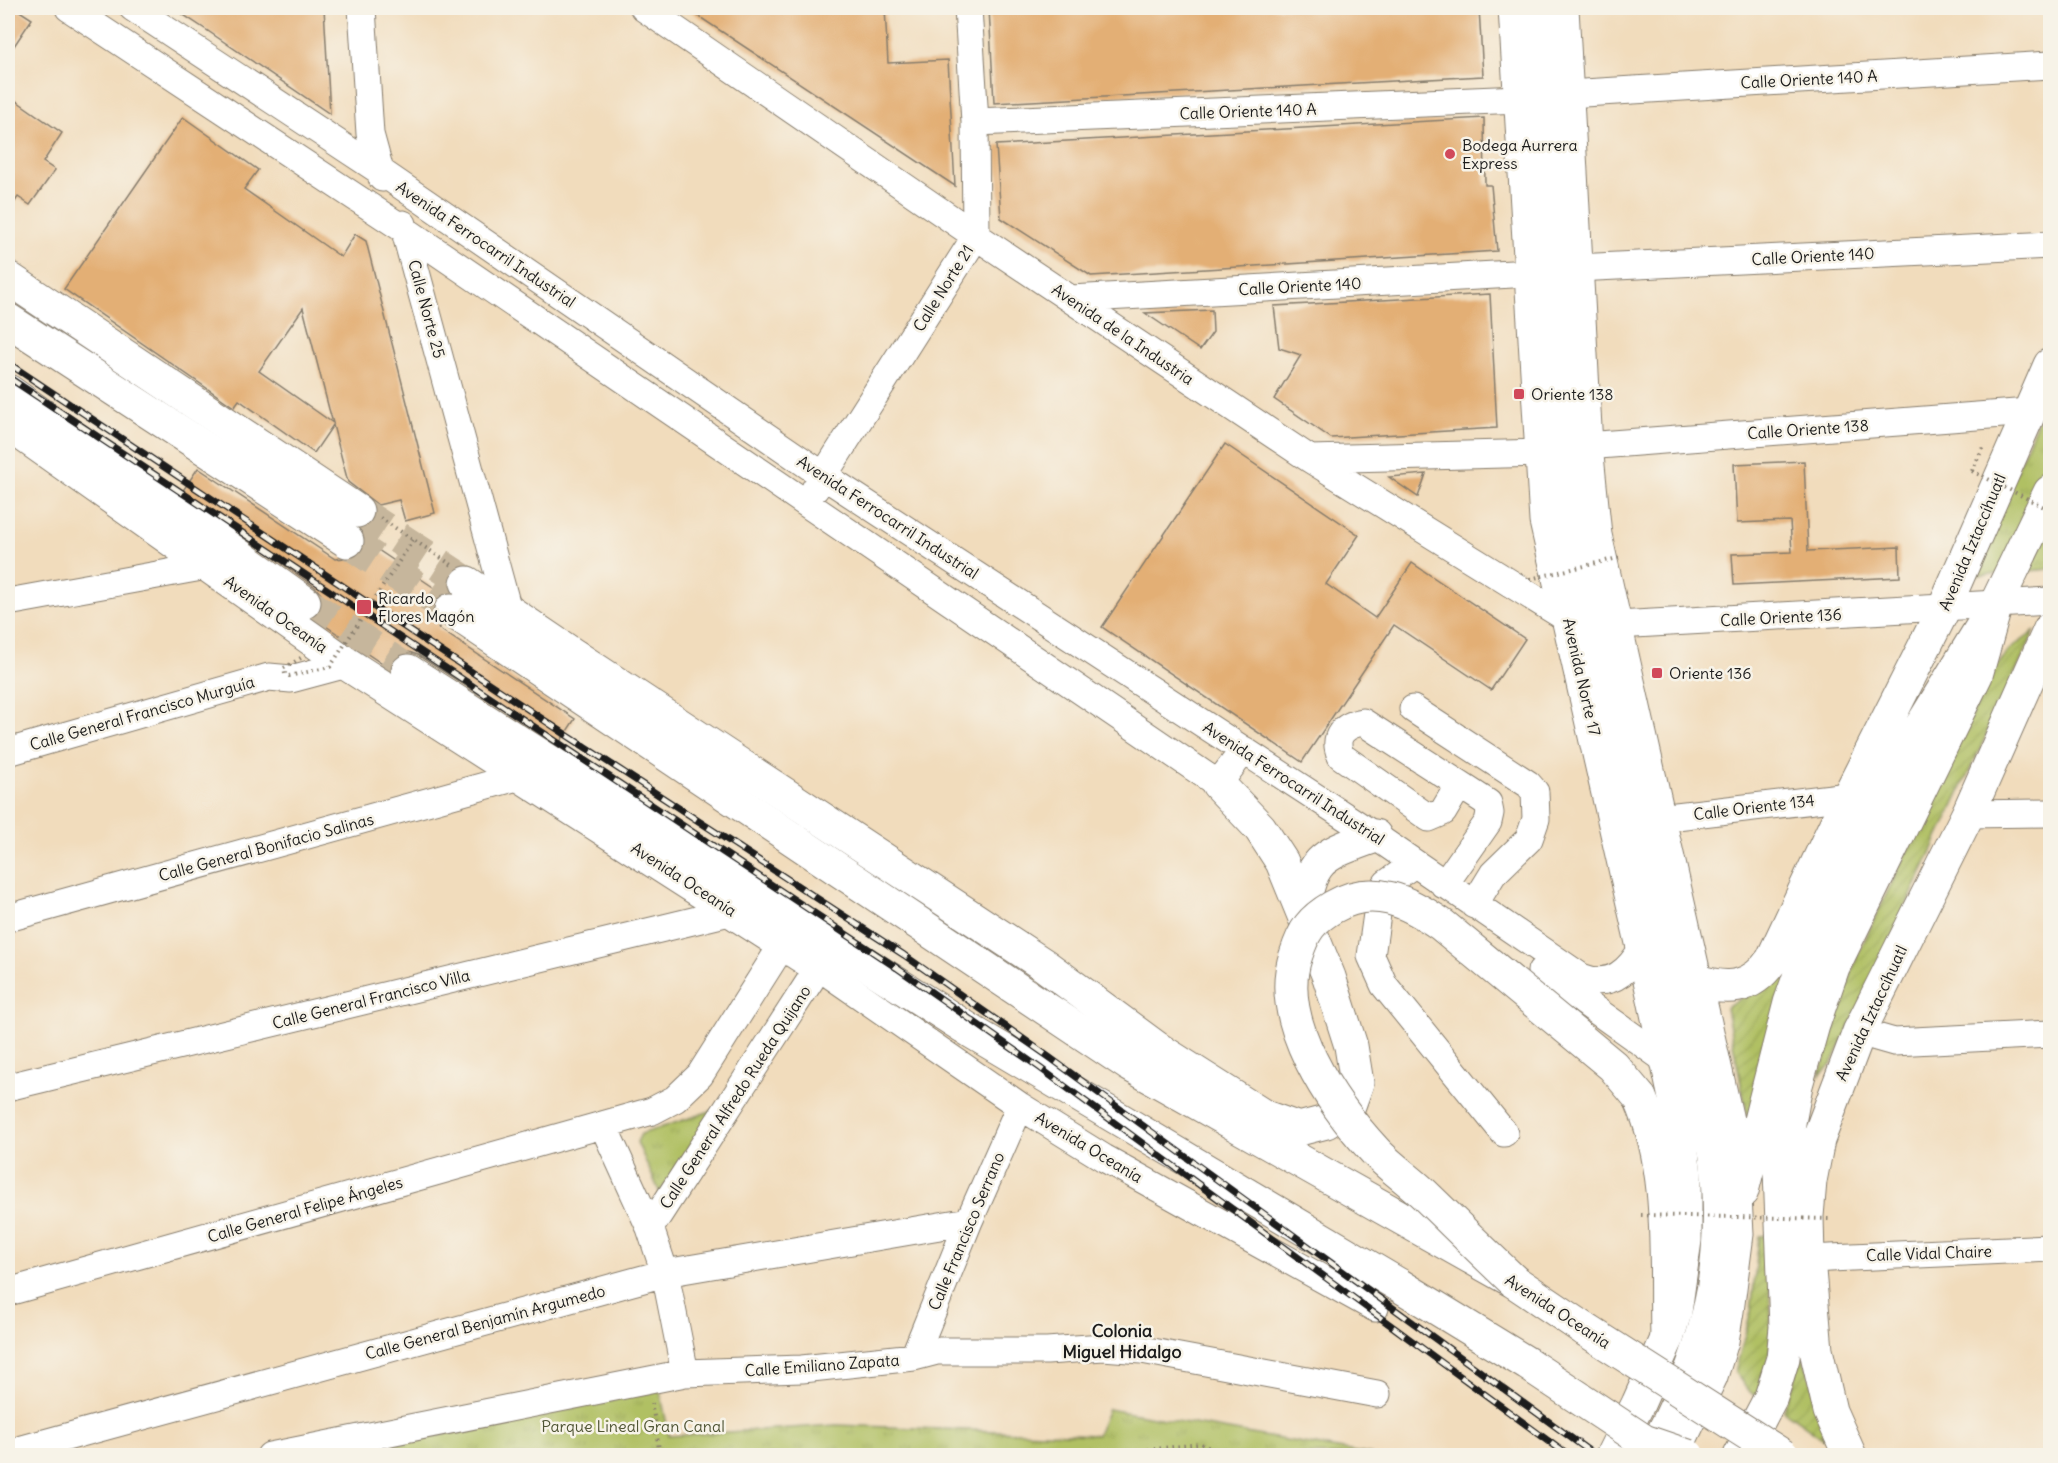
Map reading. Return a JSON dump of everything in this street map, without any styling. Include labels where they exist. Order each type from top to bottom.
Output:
[{"type":"main road","name":"Avenida Norte 17","points":[[1515,8],[1546,521],[1592,625],[1659,818],[1728,1125],[1737,1208]]},
{"type":"main road","name":"Avenida Norte 17","points":[[1562,8],[1586,446],[1595,535],[1592,625],[1643,947],[1683,1148],[1686,1202],[1681,1283],[1667,1338],[1612,1455]]},
{"type":"main road","points":[[8,278],[361,523]]},
{"type":"main road","points":[[8,320],[361,523]]},
{"type":"main road","name":"Avenida Iztaccíhuatl","points":[[1694,980],[1730,988],[1747,984],[1765,971],[1849,796],[1944,608],[2050,365]]},
{"type":"main road","name":"Avenida Oceanía","points":[[8,391],[304,602]]},
{"type":"main road","name":"Avenida Oceanía","points":[[8,425],[347,664],[524,775],[819,967]]},
{"type":"main road","points":[[1672,1455],[1704,1395],[1718,1358],[1734,1262],[1737,1208],[1773,1080],[1790,1003],[1809,949],[1895,769],[1996,604],[2050,492]]},
{"type":"main road","points":[[460,588],[508,610],[1044,966],[1158,1049],[1264,1117],[1299,1130],[1326,1122],[1348,1108],[1357,1083],[1351,1046],[1329,976],[1282,862],[1260,828],[1218,784]]},
{"type":"main road","name":"Avenida Oceanía","points":[[460,588],[628,727],[1130,1065],[1515,1282],[1783,1455]]},
{"type":"main road","points":[[1740,1455],[1771,1397],[1783,1358],[1786,1327],[1780,1171],[1796,1085],[1813,1025],[1833,967],[1976,675],[1996,604]]},
{"type":"main road","name":"Avenida Iztaccíhuatl","points":[[1850,1455],[1830,1411],[1816,1350],[1808,1259],[1810,1181],[1818,1140],[1859,1032],[1968,814],[2050,629]]},
{"type":"main road","points":[[576,657],[628,727]]},
{"type":"main road","name":"Avenida Oceanía","points":[[408,671],[974,1033],[1528,1364],[1643,1452],[1688,1455]]},
{"type":"main road","points":[[1303,913],[1307,881],[1319,862],[1338,849],[1375,836]]},
{"type":"main road","points":[[1515,1282],[1413,1183],[1377,1153],[1334,1102],[1292,1012],[1289,987],[1292,965],[1301,940],[1314,918],[1339,904],[1365,897],[1396,898],[1417,908],[1442,925],[1613,1066],[1640,1098],[1652,1124],[1663,1194],[1667,1338]]},
{"type":"main road","points":[[819,967],[836,959],[921,1009],[974,1033]]},
{"type":"street","name":"Avenida Ferrocarril Industrial","points":[[69,8],[405,230],[1218,784]]},
{"type":"street","name":"Avenida Ferrocarril Industrial","points":[[134,8],[377,169],[824,476],[1375,836],[1444,885],[1590,980],[1598,982],[1618,977],[1634,962],[1643,947]]},
{"type":"street","name":"Calle Norte 25","points":[[362,8],[370,134],[377,169],[405,230],[508,610]]},
{"type":"street","name":"Avenida de la Industria","points":[[644,8],[976,236],[1310,459],[1592,625]]},
{"type":"street","name":"Calle Norte 21","points":[[806,503],[976,236],[975,122],[968,8]]},
{"type":"street","points":[[1524,8],[1553,487],[1562,548],[1592,625]]},
{"type":"street","points":[[1542,8],[1571,495],[1592,625],[1713,1156],[1717,1192],[1715,1272],[1691,1366],[1673,1411],[1643,1452]]},
{"type":"street","name":"Calle Oriente 140 A","points":[[1567,94],[2050,65]]},
{"type":"street","name":"Calle Oriente 140 A","points":[[975,122],[1520,99]]},
{"type":"street","name":"Calle Oriente 140","points":[[1576,268],[2050,245]]},
{"type":"street","name":"Calle Oriente 140","points":[[1071,298],[1530,273]]},
{"type":"street","name":"Calle Oriente 138","points":[[1586,446],[2029,412]]},
{"type":"street","points":[[1310,459],[1541,453]]},
{"type":"street","points":[[8,602],[207,566]]},
{"type":"street","name":"Calle Oriente 136","points":[[1592,625],[2050,602]]},
{"type":"street","name":"Calle General Francisco Murguía","points":[[8,752],[269,677],[291,679],[347,664]]},
{"type":"street","points":[[1413,709],[1528,784],[1534,792],[1536,819],[1529,839],[1493,874],[1474,905]]},
{"type":"street","points":[[1218,784],[1244,750]]},
{"type":"street","name":"Calle General Bonifacio Salinas","points":[[8,918],[524,775]]},
{"type":"street","points":[[1444,885],[1488,822],[1490,813],[1488,803],[1473,791],[1459,785]]},
{"type":"street","name":"Calle Oriente 134","points":[[1659,818],[1849,796]]},
{"type":"street","points":[[1968,814],[2050,813]]},
{"type":"street","points":[[1414,864],[1387,883],[1380,893],[1371,956],[1384,984],[1504,1133]]},
{"type":"street","points":[[1380,893],[1406,888],[1432,894],[1667,1061]]},
{"type":"street","name":"Calle General Francisco Villa","points":[[8,1087],[734,911]]},
{"type":"street","points":[[603,1125],[660,1107],[675,1099],[700,1075],[783,944]]},
{"type":"street","name":"Avenida Oceanía","points":[[819,967],[1020,1106],[1104,1158],[1375,1308]]},
{"type":"street","name":"Calle General Alfredo Rueda Quijano","points":[[650,1228],[819,967]]},
{"type":"street","points":[[1859,1032],[1894,1042],[2050,1034]]},
{"type":"street","name":"Calle Francisco Serrano","points":[[914,1357],[969,1221],[1020,1106]]},
{"type":"street","name":"Calle General Alfredo Rueda Quijano","points":[[603,1125],[650,1228],[665,1273],[685,1373]]},
{"type":"street","name":"Calle General Felipe Ángeles","points":[[8,1292],[603,1125]]},
{"type":"street","name":"Calle General Benjamín Argumedo","points":[[8,1453],[665,1273],[969,1221]]},
{"type":"street","name":"Calle Vidal Chaire","points":[[1808,1259],[2050,1248]]},
{"type":"street","name":"Calle Emiliano Zapata","points":[[270,1455],[685,1373],[802,1369],[914,1357],[937,1351],[1047,1351],[1103,1347],[1142,1350],[1377,1394]]},
{"type":"path","points":[[1985,444],[1972,471],[2050,510]]},
{"type":"path","points":[[361,523],[413,540],[460,588]]},
{"type":"path","points":[[306,655],[284,668],[285,674],[289,676],[330,668],[413,540]]},
{"type":"path","points":[[1530,579],[1622,556]]},
{"type":"path","points":[[1641,1215],[1830,1219]]},
{"type":"path","points":[[648,1381],[660,1455]]},
{"type":"path","points":[[1088,1455],[1201,1444],[1229,1455]]},
{"type":"green space","points":[[2050,392],[2050,569],[1971,576]]},
{"type":"green space","points":[[2035,631],[1832,1064],[1819,1076],[1857,956],[1990,676],[2009,650]]},
{"type":"green space","points":[[1796,953],[1751,1134],[1726,1008],[1763,984]]},
{"type":"green space","points":[[714,1110],[660,1193],[637,1142],[641,1134]]},
{"type":"green space","points":[[1770,1235],[1771,1350],[1758,1399],[1746,1388],[1735,1372],[1751,1312],[1759,1236]]},
{"type":"green space","points":[[1800,1349],[1836,1448],[1783,1410],[1795,1381]]},
{"type":"green space","name":"Parque Lineal Gran Canal","points":[[660,1390],[669,1436],[836,1425],[1097,1435],[1108,1409],[1372,1455],[336,1456]]},
{"type":"building","points":[[8,8],[15,8],[32,19],[8,55]]},
{"type":"building","points":[[173,8],[324,8],[330,114],[205,29]]},
{"type":"building","points":[[686,8],[885,8],[888,63],[948,60],[955,186]]},
{"type":"building","points":[[989,8],[1479,8],[1483,76],[994,103]]},
{"type":"building","points":[[8,95],[62,133],[43,162],[55,170],[30,205],[18,197],[8,212]]},
{"type":"building","points":[[183,117],[258,170],[244,189],[341,257],[355,234],[366,241],[435,513],[405,521],[399,500],[378,505],[348,482],[333,425],[314,453],[239,400],[234,407],[64,289]],"holes":[[[303,308],[333,423],[259,371]]]},
{"type":"building","points":[[1484,118],[1485,185],[1491,185],[1497,251],[1091,276],[1001,218],[996,145]]},
{"type":"building","points":[[1490,294],[1497,428],[1331,438],[1274,399],[1301,355],[1279,348],[1274,306]]},
{"type":"building","points":[[1212,310],[1213,332],[1200,350],[1145,313]]},
{"type":"building","points":[[1225,444],[1359,535],[1326,584],[1375,618],[1412,563],[1525,639],[1491,690],[1394,625],[1302,762],[1102,627]]},
{"type":"building","points":[[1804,461],[1808,551],[1899,547],[1900,577],[1734,585],[1732,554],[1792,552],[1790,521],[1737,523],[1734,464]]},
{"type":"building","points":[[198,468],[335,559],[356,557],[363,551],[366,542],[442,593],[432,608],[434,618],[440,626],[438,628],[575,719],[558,745],[418,655],[409,652],[400,654],[393,660],[390,669],[314,618],[320,612],[323,603],[321,594],[315,587],[182,492]]},
{"type":"building","points":[[1426,474],[1418,497],[1389,477]]},
{"type":"tunnel","points":[[357,511],[467,583]]},
{"type":"tunnel","points":[[347,541],[451,610]]},
{"type":"tunnel","points":[[304,602],[408,671]]},
{"type":"railway","points":[[8,363],[565,734],[904,955],[1049,1057],[1596,1456]]},
{"type":"railway","points":[[8,377],[897,968],[1040,1068],[1569,1456]]},
{"type":"place","name":"Bodega Aurrera Express","points":[[1450,154]]},
{"type":"place","name":"Oriente 138","points":[[1519,394]]},
{"type":"place","name":"Ricardo Flores Magón","points":[[364,607]]},
{"type":"place","name":"Oriente 136","points":[[1657,673]]},
{"type":"district","name":"Colonia Miguel Hidalgo","points":[[1122,1341]]}]
